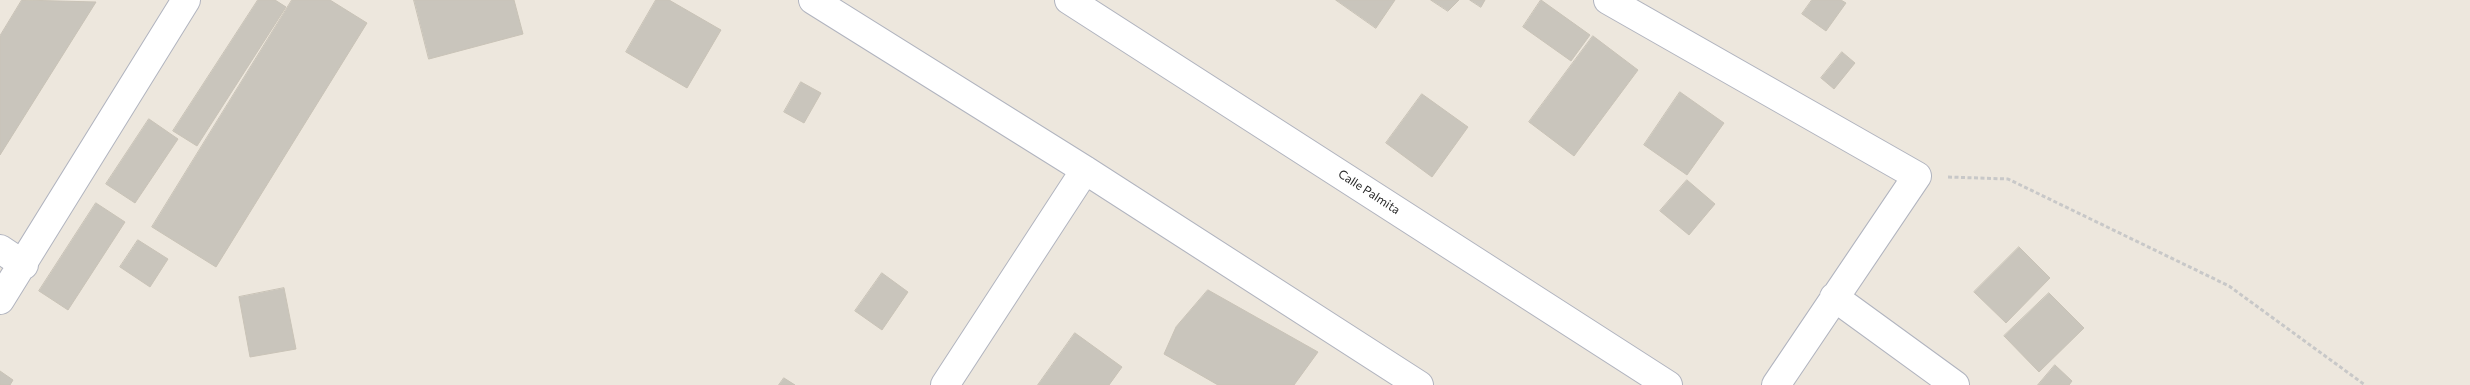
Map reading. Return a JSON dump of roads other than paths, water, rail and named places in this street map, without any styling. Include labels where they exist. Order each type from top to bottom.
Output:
[{"type":"street","points":[[813,0],[1085,170],[1419,385]]},
{"type":"street","name":"Calle Palmita","points":[[1069,0],[1668,385]]},
{"type":"street","points":[[1608,0],[1917,176],[1776,385]]},
{"type":"street","points":[[0,300],[24,265],[184,1]]},
{"type":"street","points":[[945,385],[1085,170]]},
{"type":"street","points":[[0,249],[24,265]]},
{"type":"street","points":[[1834,297],[1955,385]]}]
